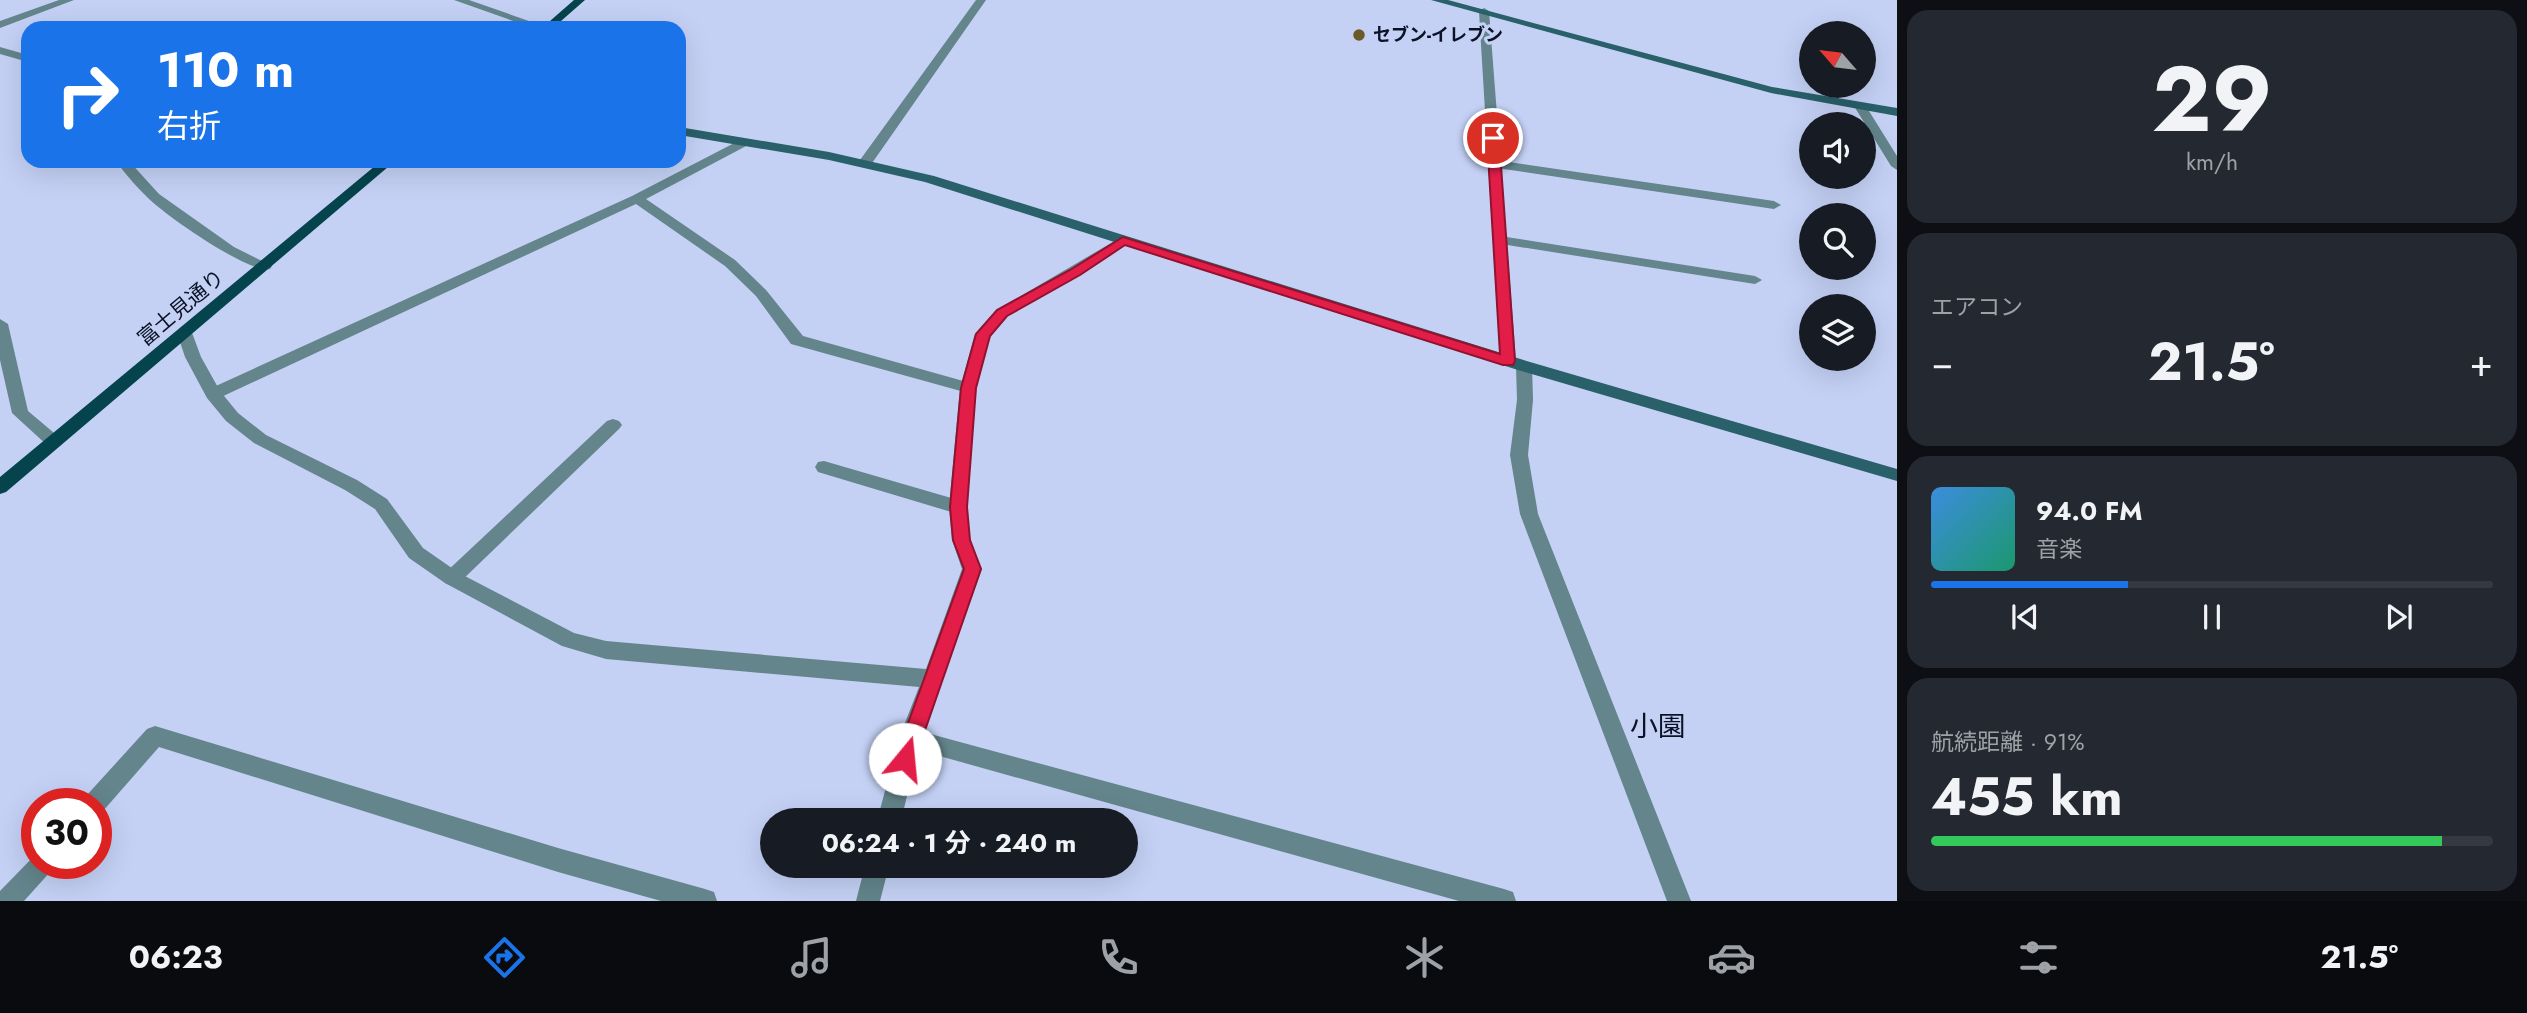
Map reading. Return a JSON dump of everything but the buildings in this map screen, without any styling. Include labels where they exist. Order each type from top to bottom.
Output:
[{"type":"main road","points":[[554,21],[580,0]]},
{"type":"main road","name":"富士見通り","points":[[0,487],[381,168]]},
{"type":"street","points":[[0,26],[69,0]]},
{"type":"street","points":[[459,0],[524,21]]},
{"type":"street","points":[[865,163],[981,0]]},
{"type":"street","points":[[1436,0],[1749,85],[1897,112]]},
{"type":"street","points":[[1484,11],[1500,240],[1516,364],[1525,400],[1519,455],[1530,514],[1679,901]]},
{"type":"street","points":[[0,50],[21,57]]},
{"type":"street","points":[[1860,106],[1897,166]]},
{"type":"street","points":[[686,132],[865,163],[929,179],[1516,364],[1897,474]]},
{"type":"street","points":[[214,394],[637,199],[744,142]]},
{"type":"street","points":[[1495,163],[1773,205]]},
{"type":"street","points":[[128,168],[154,197],[229,250],[265,266]]},
{"type":"street","points":[[637,199],[730,263],[761,293],[797,340],[968,388]]},
{"type":"street","points":[[892,808],[910,738],[972,569],[961,540],[958,507],[968,388],[983,334],[1002,313],[1075,272],[1123,240]]},
{"type":"street","points":[[1500,240],[1755,280]]},
{"type":"street","points":[[0,324],[20,413],[54,442]]},
{"type":"street","points":[[185,333],[193,357],[214,394],[232,417],[260,439],[351,485],[381,505],[416,553],[452,578],[569,640],[606,650],[933,679]]},
{"type":"street","points":[[452,578],[613,425]]},
{"type":"street","points":[[824,467],[958,507]]},
{"type":"street","points":[[108,788],[155,736],[558,860],[705,901]]},
{"type":"street","points":[[910,738],[1504,901]]},
{"type":"street","points":[[868,901],[874,878]]},
{"type":"street","points":[[8,901],[28,879]]},
{"type":"place","name":"セブン-イレブン","points":[[1359,35]]},
{"type":"district","name":"小園","points":[[1658,726]]},
{"type":"route","points":[[905,759],[910,738],[972,569],[961,540],[958,507],[968,388],[983,334],[1002,313],[1075,272],[1123,240],[1508,361],[1493,138]]}]
